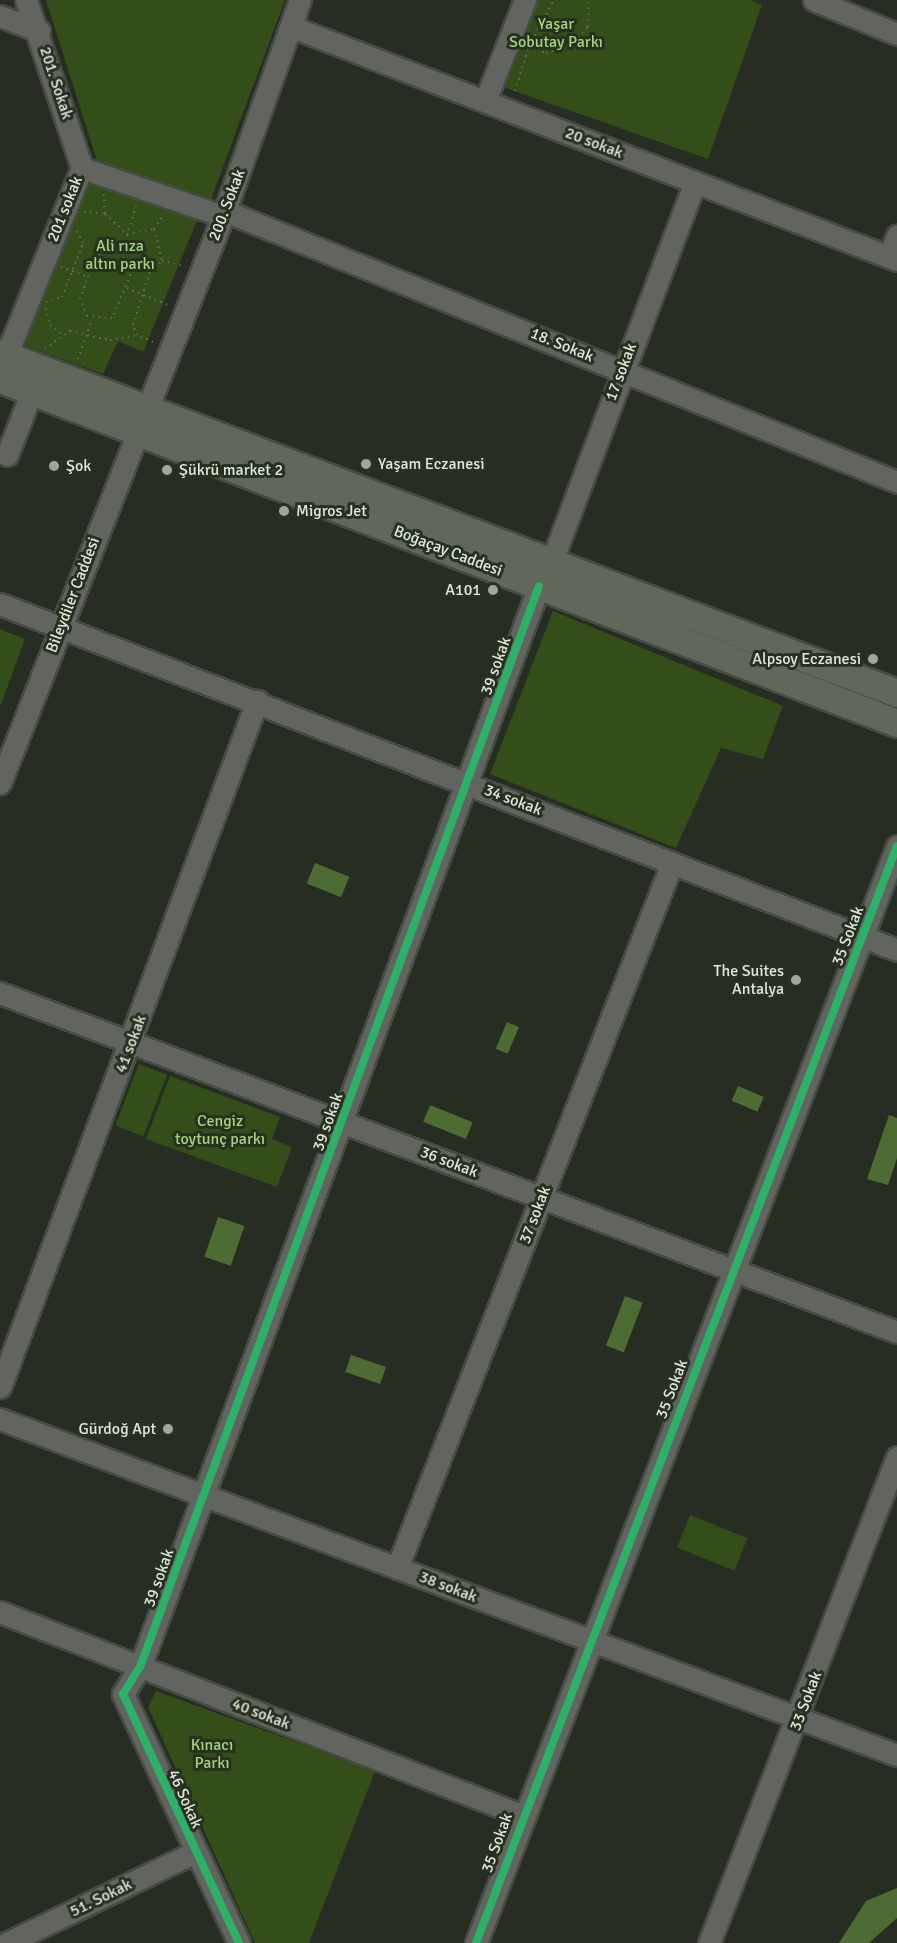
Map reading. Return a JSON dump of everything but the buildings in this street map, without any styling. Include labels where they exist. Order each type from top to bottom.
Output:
[{"type":"main road","name":"Boğaçay Caddesi","points":[[2,363],[34,379],[545,574],[897,723]]},
{"type":"main road","name":"Boğaçay Caddesi","points":[[34,379],[70,379],[141,419]]},
{"type":"main road","name":"Boğaçay Caddesi","points":[[545,574],[897,693]]},
{"type":"street","name":"201. Sokak","points":[[26,0],[39,31],[82,168]]},
{"type":"street","name":"200. Sokak","points":[[141,419],[224,214],[300,0]]},
{"type":"street","points":[[485,101],[525,0]]},
{"type":"street","points":[[814,0],[897,34]]},
{"type":"street","points":[[0,16],[39,31]]},
{"type":"street","name":"20 sokak","points":[[291,27],[893,258]]},
{"type":"street","name":"201 sokak","points":[[2,363],[38,300],[44,261],[68,216],[82,168],[224,214]]},
{"type":"street","name":"17 sokak","points":[[545,574],[695,182]]},
{"type":"street","name":"18. Sokak","points":[[224,214],[622,370],[897,482]]},
{"type":"street","points":[[893,258],[897,236]]},
{"type":"street","points":[[7,455],[34,379]]},
{"type":"street","name":"Bileydiler Caddesi","points":[[0,783],[141,419]]},
{"type":"street","name":"39 sokak","points":[[140,1667],[545,574]]},
{"type":"street","name":"34 sokak","points":[[0,604],[62,625],[257,700],[897,950]]},
{"type":"street","name":"41 sokak","points":[[0,1387],[132,1043],[257,700]]},
{"type":"street","name":"35 Sokak","points":[[476,1943],[521,1815],[897,846]]},
{"type":"street","name":"37 sokak","points":[[397,1568],[672,863]]},
{"type":"street","name":"36 sokak","points":[[0,993],[897,1332]]},
{"type":"street","name":"38 sokak","points":[[0,1419],[897,1755]]},
{"type":"street","name":"33 Sokak","points":[[709,1943],[799,1719],[897,1457]]},
{"type":"street","name":"40 sokak","points":[[0,1612],[521,1815]]},
{"type":"street","name":"46 Sokak","points":[[140,1667],[123,1694],[239,1943]]},
{"type":"street","name":"51. Sokak","points":[[5,1943],[195,1852]]},
{"type":"street","points":[[0,1937],[5,1943]]},
{"type":"path","points":[[515,91],[529,46],[554,0]]},
{"type":"path","points":[[518,40],[546,53],[570,46],[588,27],[589,0]]},
{"type":"path","points":[[105,214],[107,176]]},
{"type":"path","points":[[123,247],[143,188]]},
{"type":"path","points":[[162,261],[154,229],[171,198]]},
{"type":"path","points":[[61,334],[50,325],[38,300],[62,297],[83,243],[68,216],[105,214],[127,234]]},
{"type":"path","points":[[127,234],[154,229]]},
{"type":"path","points":[[93,320],[80,299],[88,277],[101,251],[123,247]]},
{"type":"path","points":[[93,320],[112,318],[127,288],[133,260],[123,247]]},
{"type":"path","points":[[44,261],[88,277]]},
{"type":"path","points":[[162,261],[201,272]]},
{"type":"path","points":[[137,335],[133,325],[142,294],[150,271],[162,261]]},
{"type":"path","points":[[127,288],[184,312]]},
{"type":"path","points":[[70,379],[93,320]]},
{"type":"path","points":[[34,379],[48,343],[61,334],[88,332],[110,340],[137,335],[170,349]]},
{"type":"green space","points":[[46,0],[285,0],[210,202],[97,161]]},
{"type":"green space","name":"Yaşar Sobutay Parkı","points":[[533,0],[750,0],[762,5],[708,159],[500,86]]},
{"type":"green space","name":"Ali rıza altın parkı","points":[[88,180],[198,218],[143,352],[118,341],[103,374],[23,345]]},
{"type":"green space","points":[[553,611],[783,706],[763,759],[721,748],[676,848],[490,774]]},
{"type":"green space","points":[[0,629],[25,639],[0,707]]},
{"type":"green space","points":[[139,1064],[167,1075],[143,1136],[115,1126]]},
{"type":"green space","name":"Cengiz toytunç parkı","points":[[170,1076],[280,1117],[272,1139],[292,1147],[277,1187],[146,1139]]},
{"type":"green space","points":[[690,1515],[747,1538],[734,1571],[677,1547]]},
{"type":"green space","name":"Kınacı Parkı","points":[[156,1691],[375,1771],[309,1943],[255,1943],[148,1707]]},
{"type":"shaded area","points":[[315,863],[349,877],[341,897],[307,883]]},
{"type":"shaded area","points":[[507,1022],[519,1027],[508,1054],[496,1049]]},
{"type":"shaded area","points":[[738,1086],[764,1097],[758,1112],[732,1101]]},
{"type":"shaded area","points":[[430,1105],[473,1122],[466,1139],[423,1122]]},
{"type":"shaded area","points":[[889,1115],[897,1118],[897,1158],[888,1185],[867,1179]]},
{"type":"shaded area","points":[[218,1217],[244,1226],[231,1266],[204,1257]]},
{"type":"shaded area","points":[[625,1296],[643,1303],[624,1352],[606,1345]]},
{"type":"shaded area","points":[[351,1355],[386,1367],[380,1384],[345,1372]]},
{"type":"shaded area","points":[[897,1888],[897,1918],[869,1943],[839,1943],[866,1901]]},
{"type":"cycle path","points":[[239,1943],[123,1694],[140,1667],[539,586]]},
{"type":"cycle path","points":[[476,1943],[897,846]]},
{"type":"place","name":"Yaşam Eczanesi","points":[[366,464]]},
{"type":"place","name":"Şok","points":[[54,466]]},
{"type":"place","name":"Şükrü market 2","points":[[167,470]]},
{"type":"place","name":"Migros Jet","points":[[284,511]]},
{"type":"place","name":"A101","points":[[493,590]]},
{"type":"place","name":"Alpsoy Eczanesi","points":[[873,659]]},
{"type":"place","name":"The Suites Antalya","points":[[796,980]]},
{"type":"place","name":"Gürdoğ Apt","points":[[168,1429]]}]
